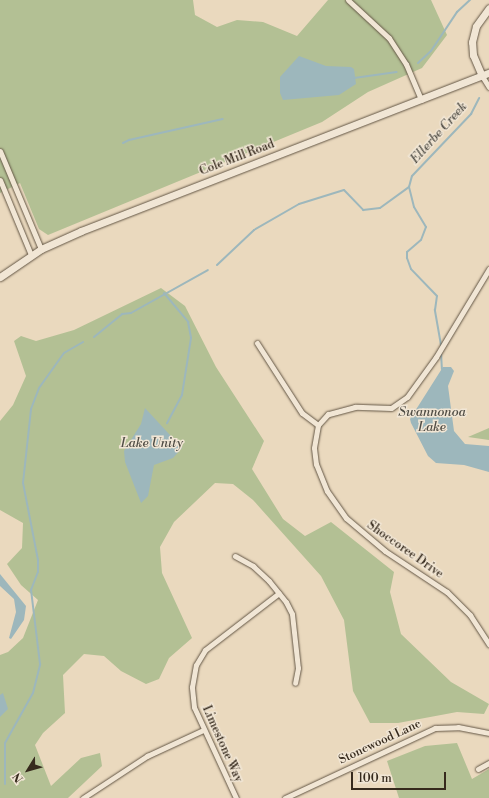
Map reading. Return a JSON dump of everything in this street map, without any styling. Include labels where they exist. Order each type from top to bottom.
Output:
[{"type":"street","points":[[348,0],[389,38],[406,64],[421,100]]},
{"type":"street","points":[[489,8],[476,26],[472,42],[473,55],[486,75],[489,87]]},
{"type":"street","name":"Cole Mill Road","points":[[0,277],[41,249],[115,217],[486,75]]},
{"type":"street","points":[[0,151],[41,249]]},
{"type":"street","points":[[0,180],[31,255]]},
{"type":"street","points":[[257,343],[302,413],[318,425],[328,414],[344,408],[382,409],[397,405],[414,390],[446,342],[489,269]]},
{"type":"street","name":"Shoccoree Drive","points":[[318,425],[314,441],[316,464],[327,491],[339,510],[373,542],[450,595],[470,616],[489,644]]},
{"type":"street","points":[[236,556],[253,566],[279,593],[292,614],[298,668],[295,683]]},
{"type":"street","name":"Limestone Way","points":[[236,798],[194,707],[192,687],[196,665],[205,650],[279,593]]},
{"type":"street","name":"Stonewood Lane","points":[[285,798],[435,728],[458,727],[489,733]]},
{"type":"street","points":[[83,798],[142,758],[204,730]]},
{"type":"street","points":[[478,770],[489,763]]},
{"type":"green space","points":[[0,0],[193,0],[195,15],[217,27],[237,20],[263,22],[297,36],[328,0],[431,0],[447,35],[422,68],[368,92],[322,122],[48,235],[39,229],[20,183],[0,193]]},
{"type":"green space","points":[[161,288],[185,306],[216,367],[264,441],[252,469],[283,519],[305,536],[331,522],[394,572],[390,592],[401,634],[451,682],[489,704],[484,714],[457,712],[398,723],[370,723],[353,691],[344,620],[321,576],[253,500],[233,484],[215,483],[174,522],[160,547],[162,573],[192,638],[169,658],[159,679],[146,684],[121,671],[104,656],[84,654],[63,675],[65,713],[43,733],[35,745],[51,786],[81,758],[100,753],[102,766],[68,798],[0,798],[0,655],[8,652],[23,638],[38,600],[21,585],[7,564],[22,548],[23,523],[0,510],[0,421],[13,405],[26,376],[14,341],[21,336],[36,341],[74,330]]},
{"type":"green space","points":[[489,428],[489,440],[468,437]]},
{"type":"green space","points":[[457,743],[472,779],[489,769],[489,798],[399,798],[387,761],[425,746]]},
{"type":"water","points":[[299,56],[326,66],[351,67],[354,69],[356,84],[339,95],[283,100],[280,93],[280,77]]},
{"type":"water","name":"Swannonoa Lake","points":[[443,367],[451,367],[454,371],[448,386],[454,431],[465,444],[489,446],[489,472],[464,465],[436,463],[428,456],[411,423],[410,419]]},
{"type":"water","name":"Lake Unity","points":[[145,408],[182,448],[173,458],[154,465],[148,496],[141,503],[125,462],[124,451],[141,424]]},
{"type":"water","points":[[0,574],[26,606],[24,620],[11,639],[9,638],[16,612],[14,599],[0,586]]},
{"type":"water","points":[[3,693],[8,709],[0,717],[0,695]]},
{"type":"waterway","points":[[418,63],[431,51],[457,12],[470,0]]},
{"type":"waterway","points":[[354,78],[397,72]]},
{"type":"waterway","name":"Ellerbe Creek","points":[[441,345],[435,310],[437,296],[411,269],[407,258],[407,252],[421,240],[426,227],[414,207],[409,187],[412,176],[471,114],[479,98]]},
{"type":"waterway","points":[[123,143],[129,140],[223,119]]},
{"type":"waterway","points":[[217,265],[254,230],[299,204],[344,190],[363,210],[380,208],[409,187]]},
{"type":"waterway","points":[[94,337],[122,314],[131,313],[208,270]]},
{"type":"waterway","points":[[164,293],[188,322],[191,338],[182,395],[167,423]]},
{"type":"waterway","points":[[5,784],[5,743],[33,693],[40,664],[31,590],[38,572],[38,560],[23,483],[31,409],[39,388],[64,353],[83,342]]},
{"type":"waterway","name":"Ellerbe Creek","points":[[441,352],[442,369]]}]
